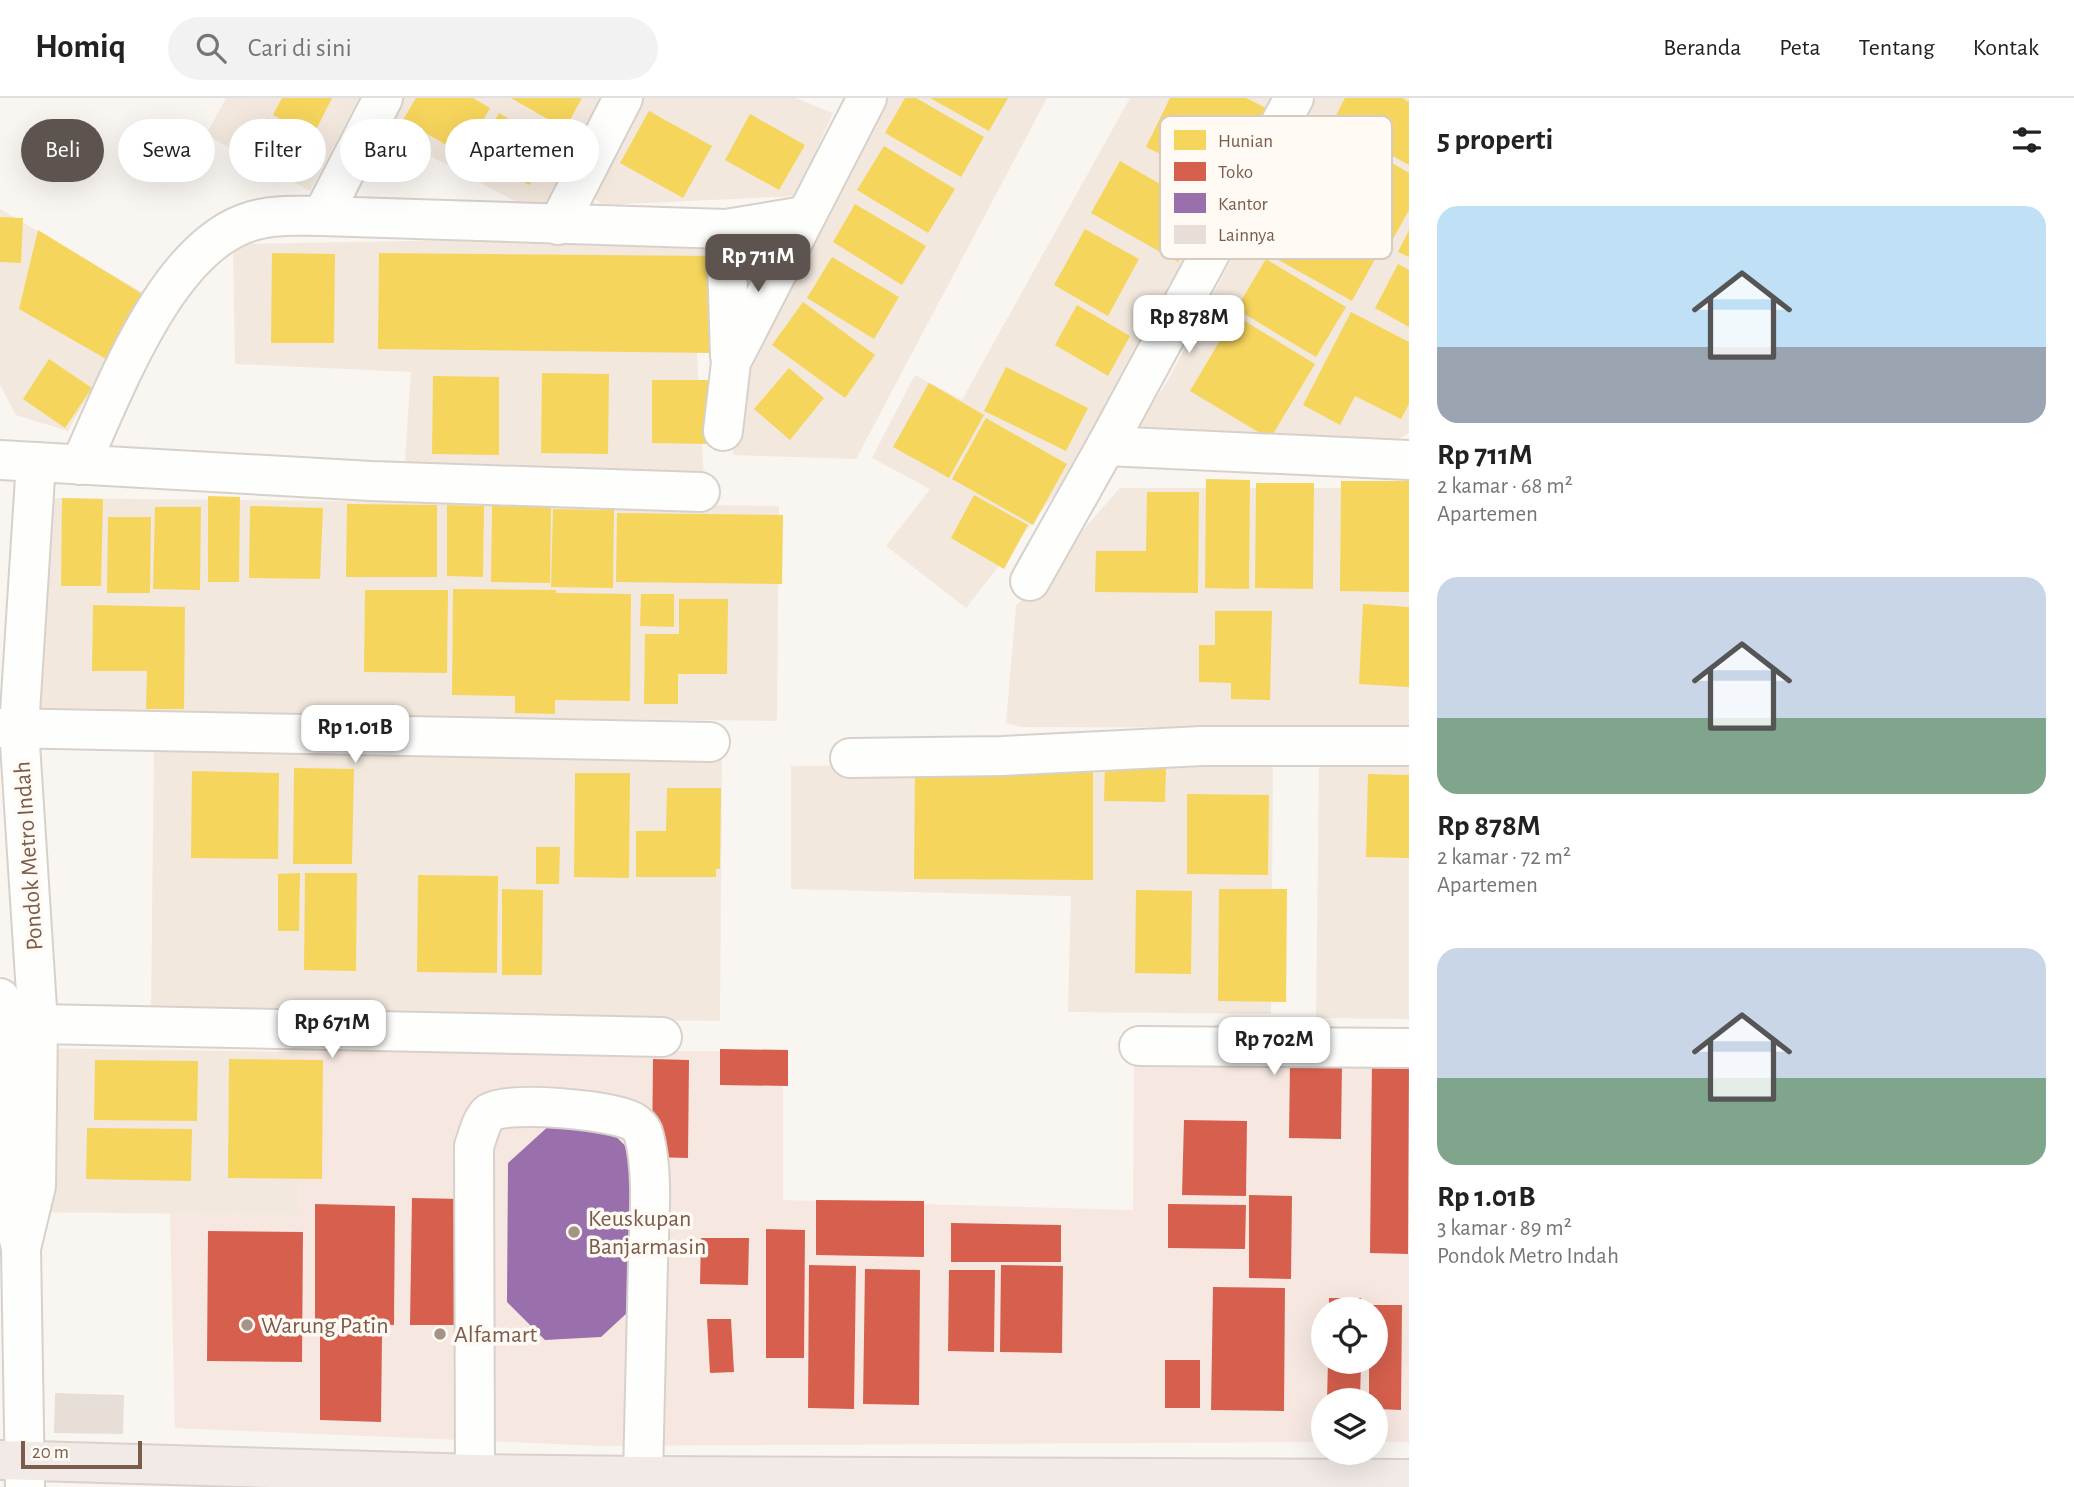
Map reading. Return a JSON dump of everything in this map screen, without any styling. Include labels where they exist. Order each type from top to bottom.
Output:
[{"type":"highway","points":[[17,1469],[255,1477],[475,1474],[1035,1483],[1409,1479]]},
{"type":"street","points":[[322,216],[383,98]]},
{"type":"street","points":[[558,225],[622,98]]},
{"type":"street","points":[[731,362],[867,98]]},
{"type":"street","points":[[1284,116],[1294,98]]},
{"type":"street","points":[[80,465],[145,325],[180,274],[206,248],[251,221],[280,216],[322,216],[726,229],[804,216]]},
{"type":"street","points":[[723,431],[731,362],[726,229]]},
{"type":"street","points":[[1030,581],[1207,259]]},
{"type":"street","points":[[1106,446],[1409,460]]},
{"type":"street","points":[[9,466],[80,465],[371,481],[700,492]]},
{"type":"street","name":"Pondok Metro Indah","points":[[9,466],[10,1019],[36,1186],[21,1248],[17,1469]]},
{"type":"street","points":[[10,728],[710,743]]},
{"type":"street","points":[[850,758],[1002,756],[1202,746],[1409,746]]},
{"type":"street","points":[[10,1019],[662,1037]]},
{"type":"street","points":[[1139,1046],[1409,1048]]},
{"type":"street","points":[[475,1474],[474,1146],[484,1118],[491,1111],[523,1107],[608,1114],[637,1124],[643,1133],[650,1203],[643,1476]]},
{"type":"shaded area","points":[[226,98],[359,98],[348,119],[340,119],[340,134],[326,161],[326,119],[229,119],[229,147],[215,140],[215,119]]},
{"type":"shaded area","points":[[394,98],[603,98],[592,119],[445,119],[445,164],[431,156],[431,119],[383,119]]},
{"type":"shaded area","points":[[630,98],[796,98],[833,113],[796,196],[603,205],[586,192],[591,182],[599,182],[599,164]]},
{"type":"shaded area","points":[[885,98],[1047,98],[856,459],[733,455],[730,391]]},
{"type":"shaded area","points":[[1130,98],[1280,98],[1270,116],[1160,116],[1160,259],[1190,259],[1068,477],[966,608],[886,546],[930,489],[872,458],[915,375],[962,400]]},
{"type":"shaded area","points":[[1316,98],[1409,98],[1409,433],[1391,443],[1139,434],[1138,426],[1168,380],[1232,259],[1392,259],[1392,116],[1307,116]]},
{"type":"shaded area","points":[[293,182],[315,182],[310,191]]},
{"type":"shaded area","points":[[479,182],[558,182],[541,215]]},
{"type":"shaded area","points":[[0,209],[145,294],[68,431],[16,415],[0,385]]},
{"type":"shaded area","points":[[705,236],[723,259],[697,354],[704,480],[404,473],[411,372],[235,364],[233,244]]},
{"type":"shaded area","points":[[1120,488],[1409,488],[1409,728],[1022,727],[1006,723],[1016,606]]},
{"type":"shaded area","points":[[43,498],[779,506],[777,721],[41,713]]},
{"type":"shaded area","points":[[154,748],[722,754],[720,1021],[151,1014]]},
{"type":"shaded area","points":[[1319,765],[1409,766],[1409,1019],[1316,1018]]},
{"type":"shaded area","points":[[791,766],[1273,766],[1271,1014],[1068,1012],[1071,896],[791,889]]},
{"type":"shaded area","points":[[25,1048],[301,1052],[299,1215],[24,1212]]},
{"type":"shaded area","points":[[783,1051],[783,1200],[1133,1210],[1134,1065],[1409,1063],[1409,1442],[1388,1442],[1388,1388],[1311,1388],[1311,1442],[603,1446],[175,1428],[170,1214],[299,1215],[301,1052]]},
{"type":"building: Hunian","points":[[282,98],[332,98],[322,119],[281,119],[273,115]]},
{"type":"building: Hunian","points":[[416,98],[473,98],[490,108],[484,119],[445,119],[445,144],[431,136],[431,119],[404,119]]},
{"type":"building: Hunian","points":[[511,98],[582,98],[570,119],[548,119]]},
{"type":"building: Hunian","points":[[905,98],[916,98],[984,137],[961,177],[885,133]]},
{"type":"building: Hunian","points":[[930,98],[1008,98],[989,131]]},
{"type":"building: Hunian","points":[[1170,98],[1246,98],[1272,111],[1270,116],[1161,116]]},
{"type":"building: Hunian","points":[[1345,98],[1402,98],[1409,102],[1409,165],[1392,156],[1392,116],[1336,116]]},
{"type":"building: Hunian","points":[[649,111],[712,146],[683,198],[620,163]]},
{"type":"building: Hunian","points":[[499,113],[509,119],[496,119]]},
{"type":"building: Hunian","points":[[750,114],[805,145],[779,190],[725,160]]},
{"type":"building: Hunian","points":[[1160,118],[1160,154],[1146,147]]},
{"type":"building: Hunian","points":[[884,146],[955,189],[928,233],[857,190]]},
{"type":"building: Hunian","points":[[1120,161],[1160,184],[1160,252],[1091,213]]},
{"type":"building: Hunian","points":[[1392,163],[1409,173],[1409,210],[1393,239]]},
{"type":"building: Hunian","points":[[855,204],[926,246],[902,285],[833,242]]},
{"type":"building: Hunian","points":[[0,217],[23,218],[21,263],[0,262]]},
{"type":"building: Hunian","points":[[1085,229],[1139,259],[1108,316],[1054,285]]},
{"type":"building: Hunian","points":[[38,230],[144,295],[106,359],[19,309]]},
{"type":"building: Hunian","points":[[1409,230],[1409,257],[1398,252]]},
{"type":"building: Hunian","points":[[272,253],[335,254],[334,343],[271,343]]},
{"type":"building: Hunian","points":[[379,253],[716,256],[715,353],[378,349]]},
{"type":"building: Hunian","points":[[832,257],[899,297],[874,339],[807,298]]},
{"type":"building: Hunian","points":[[1266,259],[1346,307],[1316,357],[1236,309]]},
{"type":"building: Hunian","points":[[1277,259],[1375,259],[1352,301]]},
{"type":"building: Hunian","points":[[1398,264],[1409,270],[1409,327],[1375,308]]},
{"type":"building: Hunian","points":[[803,302],[875,355],[845,398],[772,345]]},
{"type":"building: Hunian","points":[[1077,305],[1130,336],[1108,376],[1055,345]]},
{"type":"building: Hunian","points":[[1351,312],[1409,342],[1409,404],[1401,419],[1355,396],[1340,425],[1303,405]]},
{"type":"building: Hunian","points":[[1235,315],[1315,364],[1270,439],[1190,391]]},
{"type":"building: Hunian","points":[[49,359],[92,388],[65,428],[23,399]]},
{"type":"building: Hunian","points":[[1006,367],[1088,408],[1066,451],[984,411]]},
{"type":"building: Hunian","points":[[789,368],[824,398],[790,440],[754,409]]},
{"type":"building: Hunian","points":[[542,373],[609,374],[608,454],[541,453]]},
{"type":"building: Hunian","points":[[433,376],[499,377],[499,455],[432,454]]},
{"type":"building: Hunian","points":[[652,380],[712,380],[711,444],[652,443]]},
{"type":"building: Hunian","points":[[929,383],[984,415],[949,478],[893,447]]},
{"type":"building: Hunian","points":[[986,418],[1067,464],[1033,525],[952,479]]},
{"type":"building: Hunian","points":[[1206,479],[1250,480],[1249,589],[1205,588]]},
{"type":"building: Hunian","points":[[1341,481],[1409,481],[1409,592],[1340,591]]},
{"type":"building: Hunian","points":[[1256,483],[1314,483],[1313,589],[1255,588]]},
{"type":"building: Hunian","points":[[1147,492],[1199,492],[1198,593],[1095,592],[1096,551],[1146,551]]},
{"type":"building: Hunian","points":[[974,495],[1028,525],[1004,569],[951,538]]},
{"type":"building: Hunian","points":[[208,496],[240,497],[239,582],[208,582]]},
{"type":"building: Hunian","points":[[62,498],[103,499],[101,586],[61,586]]},
{"type":"building: Hunian","points":[[347,504],[437,505],[437,577],[346,577]]},
{"type":"building: Hunian","points":[[447,505],[484,506],[483,577],[447,576]]},
{"type":"building: Hunian","points":[[250,506],[323,508],[320,579],[249,578]]},
{"type":"building: Hunian","points":[[492,506],[551,507],[550,583],[491,582]]},
{"type":"building: Hunian","points":[[155,507],[201,507],[200,590],[153,589]]},
{"type":"building: Hunian","points":[[553,509],[614,510],[613,588],[551,587]]},
{"type":"building: Hunian","points":[[617,513],[783,515],[782,584],[616,582]]},
{"type":"building: Hunian","points":[[108,517],[151,517],[150,593],[107,593]]},
{"type":"building: Hunian","points":[[453,589],[631,594],[630,701],[555,700],[555,714],[515,713],[515,696],[452,695]]},
{"type":"building: Hunian","points":[[365,590],[448,590],[447,673],[364,672]]},
{"type":"building: Hunian","points":[[641,594],[674,594],[674,627],[640,626]]},
{"type":"building: Hunian","points":[[679,599],[728,599],[727,674],[678,674],[678,704],[644,704],[645,634],[679,634]]},
{"type":"building: Hunian","points":[[1363,604],[1409,607],[1409,687],[1359,684]]},
{"type":"building: Hunian","points":[[93,605],[185,607],[184,709],[146,709],[147,671],[92,671]]},
{"type":"building: Hunian","points":[[1215,611],[1272,611],[1270,700],[1231,699],[1231,683],[1199,682],[1199,645],[1215,645]]},
{"type":"building: Hunian","points":[[915,765],[1093,765],[1093,880],[914,879]]},
{"type":"building: Hunian","points":[[1105,766],[1166,767],[1165,802],[1104,801]]},
{"type":"building: Hunian","points":[[294,768],[354,769],[352,864],[293,864]]},
{"type":"building: Hunian","points":[[192,771],[279,773],[278,859],[191,858]]},
{"type":"building: Hunian","points":[[575,773],[630,773],[629,878],[574,877]]},
{"type":"building: Hunian","points":[[1368,774],[1409,775],[1409,858],[1366,857]]},
{"type":"building: Hunian","points":[[667,788],[721,788],[720,869],[716,869],[716,877],[636,877],[636,831],[666,831]]},
{"type":"building: Hunian","points":[[1187,794],[1269,795],[1268,875],[1187,874]]},
{"type":"building: Hunian","points":[[536,847],[560,847],[559,884],[536,884]]},
{"type":"building: Hunian","points":[[300,873],[299,931],[278,931],[278,874]]},
{"type":"building: Hunian","points":[[305,873],[357,873],[356,971],[304,970]]},
{"type":"building: Hunian","points":[[418,875],[498,876],[497,973],[417,972]]},
{"type":"building: Hunian","points":[[502,889],[543,890],[542,975],[502,975]]},
{"type":"building: Hunian","points":[[1219,889],[1287,889],[1286,1002],[1218,1001]]},
{"type":"building: Hunian","points":[[1136,890],[1192,891],[1191,974],[1135,973]]},
{"type":"building: Hunian","points":[[229,1059],[323,1060],[322,1179],[228,1178]]},
{"type":"building: Hunian","points":[[95,1060],[198,1061],[197,1121],[94,1120]]},
{"type":"building: Hunian","points":[[87,1128],[192,1129],[191,1181],[86,1179]]},
{"type":"building: Toko","points":[[720,1049],[788,1050],[788,1086],[720,1085]]},
{"type":"building: Toko","points":[[653,1059],[689,1060],[688,1158],[652,1157]]},
{"type":"building: Toko","points":[[1290,1061],[1342,1061],[1341,1139],[1289,1138]]},
{"type":"building: Toko","points":[[1372,1062],[1409,1063],[1408,1254],[1370,1253]]},
{"type":"building: Toko","points":[[1184,1120],[1247,1121],[1246,1196],[1182,1195]]},
{"type":"building: Toko","points":[[1249,1195],[1292,1196],[1291,1279],[1249,1278]]},
{"type":"building: Toko","points":[[412,1198],[463,1199],[462,1325],[410,1325]]},
{"type":"building: Toko","points":[[816,1200],[924,1201],[924,1257],[816,1255]]},
{"type":"building: Toko","points":[[315,1204],[395,1206],[394,1325],[315,1324]]},
{"type":"building: Toko","points":[[1168,1204],[1246,1205],[1245,1249],[1168,1248]]},
{"type":"building: Toko","points":[[951,1223],[1061,1225],[1061,1262],[951,1262]]},
{"type":"building: Toko","points":[[766,1229],[805,1230],[804,1358],[766,1358]]},
{"type":"building: Toko","points":[[208,1231],[303,1232],[302,1362],[207,1361]]},
{"type":"building: Toko","points":[[701,1238],[749,1238],[748,1285],[700,1284]]},
{"type":"building: Toko","points":[[809,1265],[856,1266],[854,1409],[808,1408]]},
{"type":"building: Toko","points":[[1001,1265],[1063,1266],[1062,1353],[1000,1352]]},
{"type":"building: Toko","points":[[865,1269],[920,1270],[919,1405],[863,1404]]},
{"type":"building: Toko","points":[[949,1270],[995,1270],[994,1352],[948,1351]]},
{"type":"building: Toko","points":[[1213,1287],[1285,1288],[1284,1411],[1211,1410]]},
{"type":"building: Toko","points":[[1388,1305],[1402,1305],[1401,1410],[1388,1409],[1388,1388],[1369,1388],[1369,1374],[1388,1374]]},
{"type":"building: Toko","points":[[707,1319],[731,1319],[734,1372],[710,1373]]},
{"type":"building: Toko","points":[[320,1334],[382,1335],[381,1422],[320,1420]]},
{"type":"building: Toko","points":[[1165,1360],[1200,1360],[1200,1408],[1165,1408]]},
{"type":"building: Toko","points":[[1328,1374],[1361,1374],[1360,1388],[1327,1388]]},
{"type":"building: Kantor","name":"Keuskupan Banjarmasin","points":[[602,1123],[642,1162],[641,1300],[601,1337],[545,1340],[507,1302],[508,1163],[551,1124]]},
{"type":"building: Lainnya","points":[[55,1393],[124,1395],[123,1434],[54,1433]]},
{"type":"place","name":"Keuskupan Banjarmasin","points":[[574,1232]]},
{"type":"place","name":"Warung Patin","points":[[247,1325]]},
{"type":"place","name":"Alfamart","points":[[440,1334]]}]
